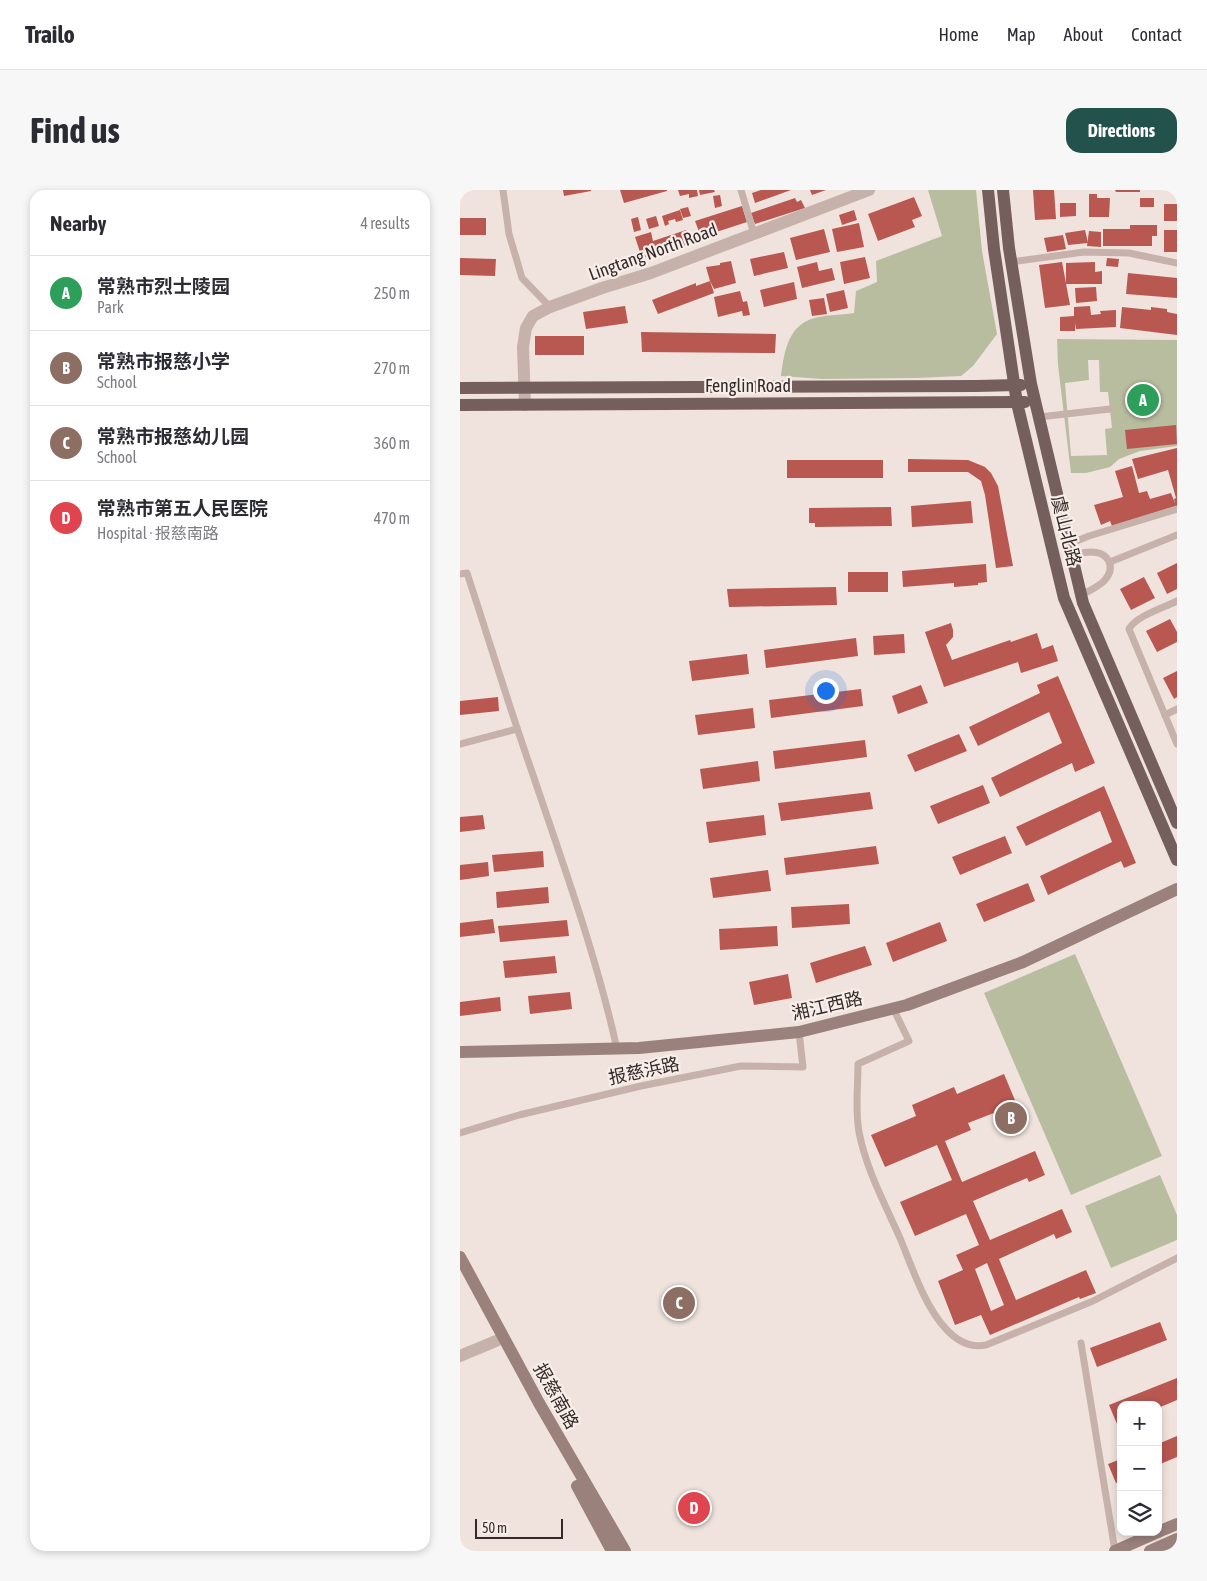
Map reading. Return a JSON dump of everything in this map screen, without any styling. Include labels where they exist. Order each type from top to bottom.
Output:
[{"type":"main road","name":"虞山北路","points":[[988,190],[994,250],[1016,403],[1064,598],[1177,860]]},
{"type":"main road","name":"虞山北路","points":[[1003,190],[1011,262],[1031,384],[1083,603],[1177,823]]},
{"type":"main road","name":"Fenglin Road","points":[[460,388],[1031,384]]},
{"type":"main road","name":"Fenglin Road","points":[[460,405],[1016,403],[1035,401]]},
{"type":"street","name":"Lingtang North Road","points":[[525,405],[523,347],[526,328],[533,316],[602,288],[651,274],[869,190]]},
{"type":"street","name":"湘江西路","points":[[460,1052],[639,1048],[799,1032],[907,1005],[1023,962],[1177,889]]},
{"type":"street","name":"报慈南路","points":[[460,1257],[539,1403],[625,1551]]},
{"type":"street","name":"报慈南路","points":[[460,1274],[583,1495],[612,1551]]},
{"type":"street","points":[[460,1356],[496,1341]]},
{"type":"street","points":[[1162,1530],[1177,1524]]},
{"type":"street","points":[[1115,1551],[1149,1536]]},
{"type":"street","points":[[1150,1551],[1177,1539]]},
{"type":"lane","points":[[504,190],[509,234],[522,278],[550,308]]},
{"type":"lane","points":[[741,190],[754,234]]},
{"type":"lane","points":[[1011,262],[1084,252],[1129,253],[1177,263]]},
{"type":"lane","points":[[1039,418],[1110,409]]},
{"type":"lane","points":[[1070,549],[1177,509]]},
{"type":"lane","points":[[1110,562],[1177,535]]},
{"type":"lane","points":[[1070,549],[1101,554],[1108,558],[1110,562],[1109,573],[1105,580],[1096,587],[1081,594]]},
{"type":"lane","points":[[460,574],[467,574],[593,955],[604,991],[617,1049]]},
{"type":"lane","points":[[1177,601],[1138,619],[1131,625],[1129,630],[1177,744]]},
{"type":"lane","points":[[1165,715],[1177,709]]},
{"type":"lane","points":[[460,744],[517,729]]},
{"type":"lane","points":[[894,1008],[909,1042],[858,1064],[859,1131],[869,1168],[919,1284],[940,1323],[947,1331],[954,1337],[972,1346],[986,1345],[1094,1301],[1177,1258]]},
{"type":"lane","name":"报慈浜路","points":[[460,1133],[519,1115],[641,1086],[741,1066],[803,1067],[799,1032]]},
{"type":"lane","points":[[1081,1343],[1115,1551]]},
{"type":"green space","points":[[928,190],[976,190],[982,251],[997,334],[973,366],[961,376],[822,379],[781,376],[788,343],[792,335],[803,323],[815,318],[854,313],[856,291],[877,282],[876,261],[942,236]]},
{"type":"green space","points":[[1057,339],[1177,340],[1177,446],[1140,451],[1119,459],[1110,467],[1086,473],[1071,473],[1058,365]],"holes":[[[1088,360],[1099,360],[1100,392],[1108,392],[1112,428],[1105,429],[1107,455],[1071,456],[1065,383],[1089,380]]]},
{"type":"green space","points":[[1075,954],[1162,1156],[1071,1195],[984,993]]},
{"type":"green space","points":[[1160,1175],[1177,1215],[1177,1240],[1111,1268],[1085,1206]]},
{"type":"building","points":[[563,190],[591,190],[591,191],[564,196]]},
{"type":"building","points":[[620,190],[667,190],[667,191],[624,203]]},
{"type":"building","points":[[678,190],[697,190],[698,196],[689,198],[689,194],[680,196]]},
{"type":"building","points":[[699,190],[714,190],[715,192],[700,195]]},
{"type":"building","points":[[761,190],[791,190],[755,203],[752,193]]},
{"type":"building","points":[[810,190],[826,190],[812,195]]},
{"type":"building","points":[[1033,190],[1054,190],[1056,219],[1035,220]]},
{"type":"building","points":[[1115,190],[1140,190],[1140,192],[1116,192]]},
{"type":"building","points":[[1089,194],[1097,194],[1097,198],[1110,198],[1109,217],[1089,217]]},
{"type":"building","points":[[720,195],[722,206],[715,208],[713,196]]},
{"type":"building","points":[[914,197],[922,216],[912,220],[915,227],[878,241],[868,214]]},
{"type":"building","points":[[795,198],[797,202],[801,200],[805,208],[755,224],[751,213]]},
{"type":"building","points":[[1140,198],[1154,198],[1154,207],[1140,207]]},
{"type":"building","points":[[1060,203],[1076,203],[1076,216],[1060,217]]},
{"type":"building","points":[[1164,204],[1177,204],[1177,221],[1164,221]]},
{"type":"building","points":[[742,206],[747,222],[701,237],[695,221]]},
{"type":"building","points":[[688,207],[691,216],[683,218],[680,209]]},
{"type":"building","points":[[680,210],[683,220],[676,222],[675,219],[668,221],[669,224],[665,226],[662,216]]},
{"type":"building","points":[[854,210],[857,220],[842,225],[839,215]]},
{"type":"building","points":[[656,216],[659,226],[649,229],[646,219]]},
{"type":"building","points":[[638,217],[641,230],[634,232],[631,219]]},
{"type":"building","points":[[460,218],[486,218],[486,235],[460,235]]},
{"type":"building","points":[[859,223],[864,247],[837,252],[832,229]]},
{"type":"building","points":[[1130,225],[1157,225],[1157,236],[1152,236],[1152,246],[1103,246],[1103,229],[1130,229]]},
{"type":"building","points":[[824,229],[830,252],[796,260],[790,238]]},
{"type":"building","points":[[686,230],[690,244],[642,258],[635,237],[651,232],[653,241]]},
{"type":"building","points":[[1085,230],[1088,243],[1068,245],[1065,233]]},
{"type":"building","points":[[1164,230],[1177,230],[1177,252],[1164,252]]},
{"type":"building","points":[[1089,231],[1101,232],[1101,247],[1087,246]]},
{"type":"building","points":[[1063,235],[1066,249],[1047,252],[1044,238]]},
{"type":"building","points":[[784,252],[788,268],[754,276],[750,259]]},
{"type":"building","points":[[865,257],[870,278],[844,284],[840,262]]},
{"type":"building","points":[[460,258],[496,259],[495,276],[460,275]]},
{"type":"building","points":[[1107,258],[1119,259],[1118,267],[1106,266]]},
{"type":"building","points":[[731,261],[736,283],[714,289],[706,267]]},
{"type":"building","points":[[817,262],[819,271],[832,268],[835,280],[802,288],[797,267]]},
{"type":"building","points":[[1062,262],[1070,305],[1045,308],[1039,265]]},
{"type":"building","points":[[1095,262],[1095,272],[1102,271],[1102,284],[1066,284],[1066,263]]},
{"type":"building","points":[[1128,273],[1177,278],[1177,298],[1126,294]]},
{"type":"building","points":[[710,281],[714,293],[658,314],[652,300],[696,283],[696,286]]},
{"type":"building","points":[[794,282],[797,299],[764,307],[760,290]]},
{"type":"building","points":[[1096,287],[1097,301],[1076,303],[1075,288]]},
{"type":"building","points":[[844,290],[848,308],[830,312],[826,294]]},
{"type":"building","points":[[740,291],[743,302],[747,301],[750,315],[743,316],[742,311],[718,317],[714,297]]},
{"type":"building","points":[[824,298],[827,314],[812,316],[809,300]]},
{"type":"building","points":[[625,306],[628,323],[586,329],[583,312]]},
{"type":"building","points":[[1090,306],[1091,315],[1101,314],[1100,311],[1116,310],[1116,327],[1076,329],[1075,323],[1075,331],[1060,331],[1060,317],[1074,316],[1074,307]]},
{"type":"building","points":[[1122,307],[1151,310],[1151,307],[1167,309],[1167,312],[1177,314],[1177,335],[1120,328]]},
{"type":"building","points":[[641,332],[776,334],[775,353],[642,352]]},
{"type":"building","points":[[535,336],[584,336],[584,355],[535,355]]},
{"type":"building","points":[[1176,425],[1177,444],[1127,449],[1125,430]]},
{"type":"building","points":[[1177,448],[1176,509],[1174,499],[1176,498],[1168,470],[1138,479],[1132,459]]},
{"type":"building","points":[[908,459],[968,460],[985,467],[991,473],[998,486],[1013,566],[996,568],[985,495],[981,481],[968,472],[908,472]]},
{"type":"building","points":[[787,460],[883,460],[883,478],[787,478]]},
{"type":"building","points":[[1132,466],[1139,493],[1147,491],[1150,499],[1171,493],[1176,506],[1112,526],[1110,521],[1101,525],[1094,505],[1123,497],[1115,471]]},
{"type":"building","points":[[971,501],[973,523],[912,527],[911,506]]},
{"type":"building","points":[[891,507],[892,526],[815,527],[815,523],[809,523],[809,508]]},
{"type":"building","points":[[1177,563],[1177,589],[1167,594],[1157,573]]},
{"type":"building","points":[[986,564],[987,582],[978,583],[978,585],[954,587],[954,583],[903,587],[902,571]]},
{"type":"building","points":[[848,572],[888,572],[888,592],[848,592]]},
{"type":"building","points":[[1144,577],[1155,598],[1131,610],[1120,589]]},
{"type":"building","points":[[836,587],[837,605],[729,607],[727,589]]},
{"type":"building","points":[[1170,619],[1177,632],[1177,642],[1157,652],[1146,631]]},
{"type":"building","points":[[951,623],[953,637],[946,645],[952,660],[1010,640],[1011,642],[1037,633],[1042,649],[1053,645],[1058,661],[1021,673],[1018,662],[944,687],[925,632]]},
{"type":"building","points":[[904,634],[905,653],[874,655],[873,636]]},
{"type":"building","points":[[856,638],[858,656],[766,668],[764,650]]},
{"type":"building","points":[[747,654],[749,674],[692,681],[689,661]]},
{"type":"building","points":[[1177,671],[1177,697],[1174,699],[1163,678]]},
{"type":"building","points":[[1058,676],[1095,763],[1075,772],[1072,763],[1000,797],[991,778],[1062,743],[1049,712],[978,746],[969,727],[1040,693],[1037,685]]},
{"type":"building","points":[[921,685],[928,703],[898,714],[892,696]]},
{"type":"building","points":[[861,689],[863,706],[771,718],[769,700]]},
{"type":"building","points":[[498,697],[499,711],[460,715],[460,701]]},
{"type":"building","points":[[753,708],[755,728],[698,735],[695,715]]},
{"type":"building","points":[[959,734],[967,751],[915,772],[907,755]]},
{"type":"building","points":[[865,740],[867,757],[775,769],[773,751]]},
{"type":"building","points":[[758,761],[760,781],[703,789],[700,769]]},
{"type":"building","points":[[983,785],[990,803],[938,824],[930,806]]},
{"type":"building","points":[[1104,786],[1136,863],[1124,868],[1121,861],[1048,895],[1040,876],[1112,842],[1100,811],[1026,846],[1016,827]]},
{"type":"building","points":[[870,792],[873,809],[781,821],[778,803]]},
{"type":"building","points":[[483,815],[485,829],[460,832],[460,817]]},
{"type":"building","points":[[764,815],[766,835],[709,843],[706,822]]},
{"type":"building","points":[[1005,836],[1012,853],[960,875],[952,857]]},
{"type":"building","points":[[876,846],[879,864],[786,875],[784,858]]},
{"type":"building","points":[[543,851],[544,867],[494,872],[492,855]]},
{"type":"building","points":[[488,862],[489,876],[460,880],[460,865]]},
{"type":"building","points":[[768,870],[771,891],[713,898],[710,878]]},
{"type":"building","points":[[1028,883],[1035,901],[984,922],[976,904]]},
{"type":"building","points":[[548,887],[549,903],[497,908],[496,892]]},
{"type":"building","points":[[849,904],[850,924],[792,928],[791,907]]},
{"type":"building","points":[[493,919],[495,933],[460,937],[460,923]]},
{"type":"building","points":[[567,920],[569,936],[500,942],[498,926]]},
{"type":"building","points":[[940,922],[947,941],[893,962],[886,943]]},
{"type":"building","points":[[777,926],[778,946],[720,950],[719,929]]},
{"type":"building","points":[[865,946],[872,965],[816,983],[810,963]]},
{"type":"building","points":[[555,956],[557,973],[505,978],[503,961]]},
{"type":"building","points":[[788,974],[792,998],[754,1005],[749,982]]},
{"type":"building","points":[[570,992],[572,1009],[530,1014],[528,996]]},
{"type":"building","points":[[500,997],[501,1011],[460,1016],[460,1002]]},
{"type":"building","points":[[1004,1074],[1019,1110],[1002,1117],[999,1111],[968,1123],[971,1130],[945,1141],[962,1182],[1035,1151],[1045,1175],[1029,1182],[1027,1178],[973,1201],[990,1240],[1062,1209],[1072,1232],[1056,1239],[1054,1234],[999,1259],[1016,1300],[1086,1270],[1096,1293],[1080,1299],[1079,1297],[990,1335],[981,1315],[955,1325],[938,1281],[963,1270],[956,1255],[979,1245],[966,1214],[915,1236],[900,1202],[952,1180],[937,1145],[885,1167],[871,1135],[916,1116],[912,1105],[954,1087],[957,1094]],"holes":[[[987,1263],[1004,1305],[991,1311],[975,1269]]]},
{"type":"building","points":[[1160,1322],[1167,1340],[1097,1367],[1090,1348]]},
{"type":"building","points":[[1177,1378],[1177,1400],[1162,1406],[1162,1401],[1119,1401]]},
{"type":"building","points":[[1117,1402],[1117,1424],[1109,1405]]},
{"type":"building","points":[[1177,1436],[1177,1457],[1162,1463],[1162,1446],[1162,1442]]},
{"type":"building","points":[[1117,1461],[1117,1483],[1116,1483],[1108,1464]]},
{"type":"place","name":"常熟市烈士陵园","points":[[1143,400]]},
{"type":"place","name":"常熟市报慈小学","points":[[1011,1118]]},
{"type":"place","name":"常熟市报慈幼儿园","points":[[679,1303]]},
{"type":"place","name":"常熟市第五人民医院","points":[[694,1508]]}]
